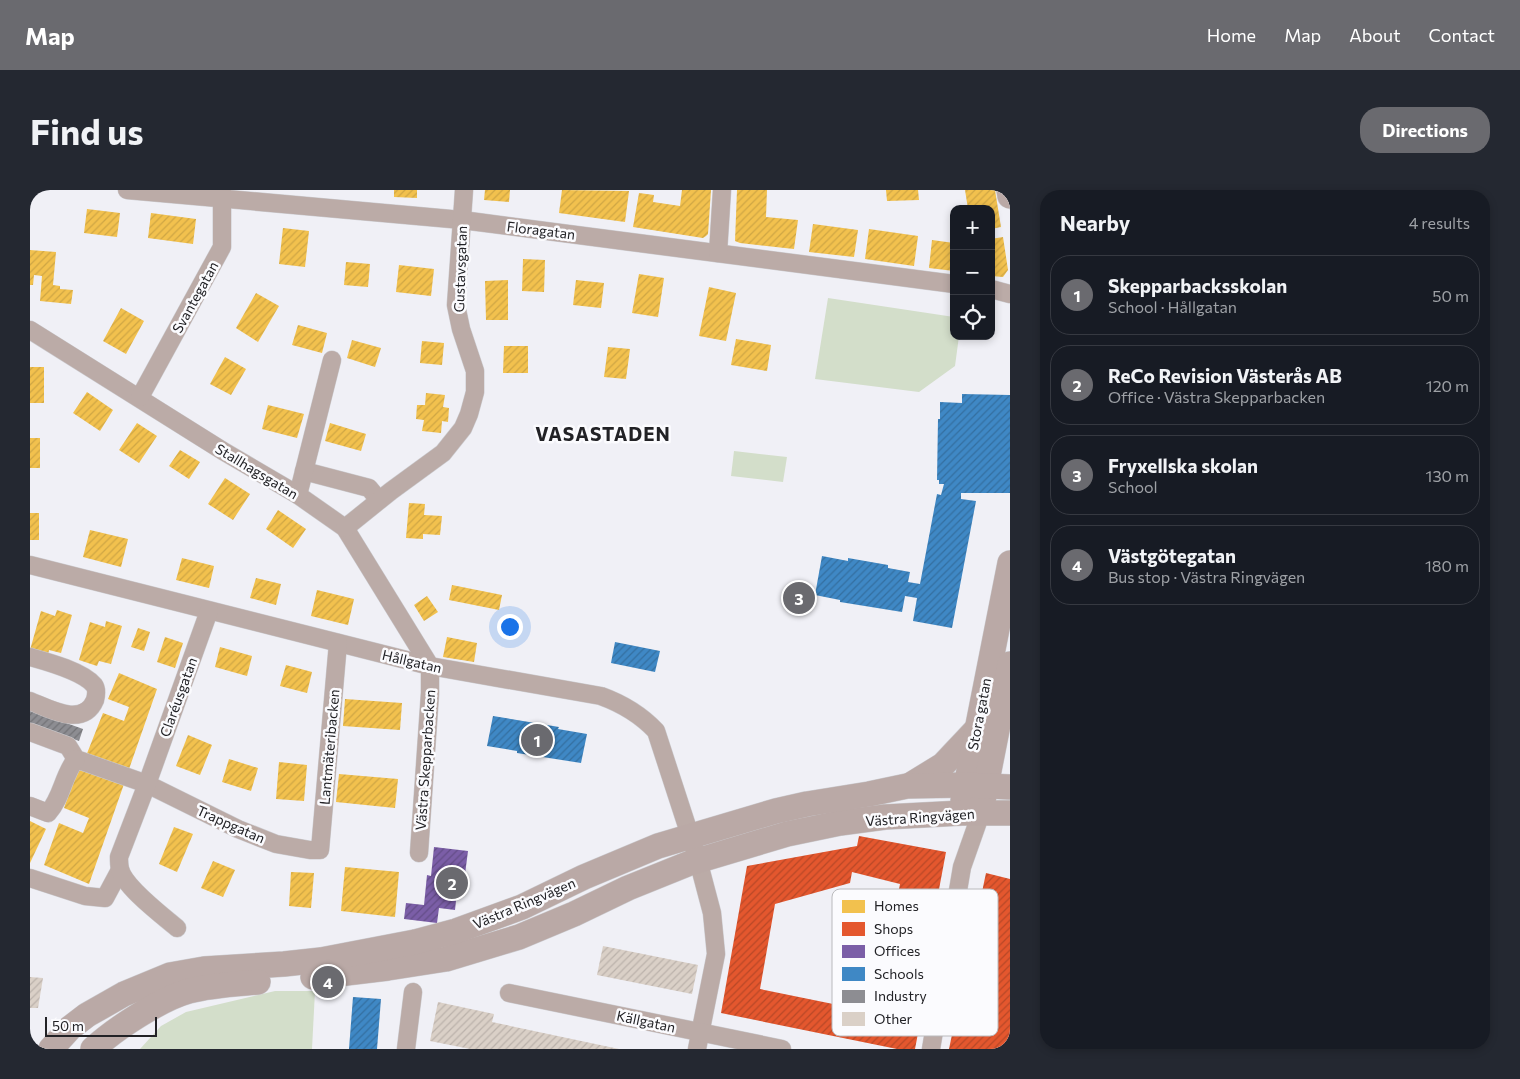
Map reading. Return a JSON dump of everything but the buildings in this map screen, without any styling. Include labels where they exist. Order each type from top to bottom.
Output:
[{"type":"main road","points":[[1009,190],[1010,196]]},
{"type":"main road","name":"Stora gatan","points":[[978,797],[986,735],[985,687],[1010,563]]},
{"type":"main road","name":"Stora gatan","points":[[986,735],[1010,664]]},
{"type":"main road","points":[[907,786],[920,781],[986,735],[1010,764]]},
{"type":"main road","name":"Västra Ringvägen","points":[[51,1049],[70,1028],[87,1015],[124,994],[170,975],[204,969],[321,960],[423,940],[483,922],[550,895],[592,873],[658,846],[806,804],[907,786],[978,797],[1010,814]]},
{"type":"main road","points":[[978,797],[1000,800],[1010,799]]},
{"type":"main road","name":"Västra Ringvägen","points":[[93,1049],[152,1008],[188,991],[228,984],[281,981],[446,959],[518,937],[574,914],[628,888],[698,860],[787,834],[858,821],[859,814],[862,812],[938,804],[978,797]]},
{"type":"street","name":"Floragatan","points":[[127,190],[222,194],[462,220],[950,283]]},
{"type":"street","name":"Gustavsgatan","points":[[345,528],[379,500],[443,454],[463,428],[474,400],[474,371],[460,329],[456,305],[464,190]]},
{"type":"street","points":[[718,253],[722,190]]},
{"type":"street","name":"Svantegatan","points":[[140,398],[222,247],[222,194]]},
{"type":"street","points":[[995,290],[1010,294]]},
{"type":"street","name":"Stallhagsgatan","points":[[30,330],[298,496],[345,528],[430,666]]},
{"type":"street","points":[[298,496],[332,360]]},
{"type":"street","points":[[304,471],[369,488],[379,500]]},
{"type":"street","name":"Hållgatan","points":[[30,565],[430,666],[601,696],[627,707],[642,717],[656,731],[698,860],[712,913],[716,954],[697,1049]]},
{"type":"street","name":"Claréusgatan","points":[[120,870],[119,857],[209,611]]},
{"type":"street","name":"Lantmäteribacken","points":[[320,850],[338,643]]},
{"type":"street","points":[[30,657],[82,677],[95,686],[96,692],[95,699],[88,711],[81,715],[68,715],[30,701]]},
{"type":"street","name":"Västra Skepparbacken","points":[[419,854],[430,666]]},
{"type":"street","points":[[30,732],[68,746],[76,759],[147,784]]},
{"type":"street","points":[[30,806],[48,813],[54,806],[69,767],[76,759]]},
{"type":"street","name":"Trappgatan","points":[[147,784],[238,829],[276,844],[320,850]]},
{"type":"street","name":"Stora gatan","points":[[958,889],[978,797]]},
{"type":"street","points":[[30,878],[85,896],[105,898],[120,870]]},
{"type":"street","points":[[120,870],[128,883],[155,910],[177,928]]},
{"type":"street","points":[[406,1049],[413,992]]},
{"type":"street","name":"Källgatan","points":[[509,992],[782,1049]]},
{"type":"street","name":"Stora gatan","points":[[931,1049],[933,1036]]},
{"type":"green space","points":[[828,298],[950,316],[950,340],[958,340],[955,366],[919,392],[815,379]]},
{"type":"green space","points":[[734,451],[787,457],[783,482],[731,476]]},
{"type":"green space","points":[[275,991],[315,991],[312,1049],[140,1049],[161,1026],[186,1012]]},
{"type":"place","name":"Fryxellska skolan","points":[[799,598]]},
{"type":"place","name":"Skepparbacksskolan","points":[[537,740]]},
{"type":"place","name":"ReCo Revision Västerås AB","points":[[452,883]]},
{"type":"place","name":"Västgötegatan","points":[[328,982]]},
{"type":"district","name":"VASASTADEN","points":[[603,433]]}]
